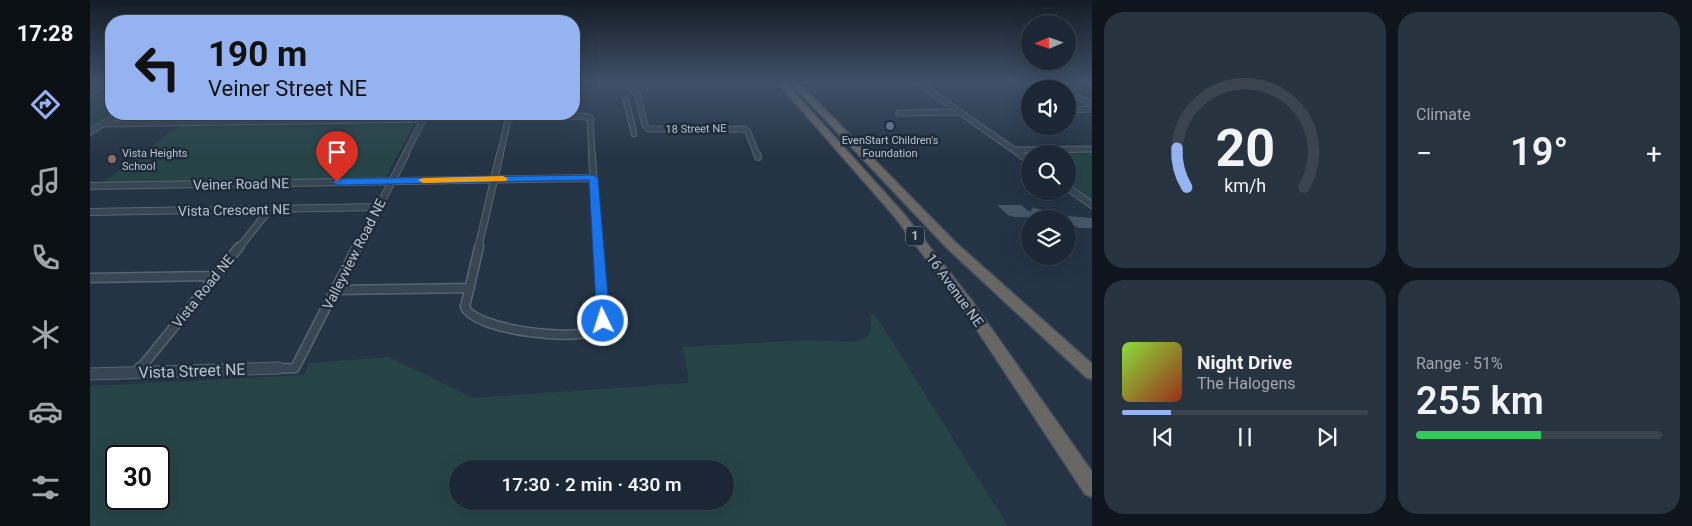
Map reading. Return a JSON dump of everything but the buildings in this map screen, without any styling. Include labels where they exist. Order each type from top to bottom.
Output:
[{"type":"highway","name":"16 Avenue NE","points":[[803,107],[899,215],[967,304],[1092,488]]},
{"type":"highway","name":"16 Avenue NE","points":[[818,107],[951,245],[1092,373]]},
{"type":"street","points":[[628,107],[634,134]]},
{"type":"street","name":"18 Street NE","points":[[640,107],[645,125],[648,128],[744,129],[748,132],[758,157]]},
{"type":"street","points":[[952,107],[1021,155]]},
{"type":"street","points":[[1076,110],[1092,109]]},
{"type":"street","points":[[899,113],[960,112]]},
{"type":"street","points":[[508,120],[470,288],[466,307],[467,312],[500,328],[515,332],[588,332],[599,328],[603,321],[588,117],[580,116]]},
{"type":"street","points":[[90,132],[109,120]]},
{"type":"street","points":[[103,124],[287,120]]},
{"type":"street","name":"Valleyview Road NE","points":[[295,368],[423,120]]},
{"type":"street","points":[[1014,150],[1092,149]]},
{"type":"street","name":"Veiner Road NE","points":[[90,186],[593,178]]},
{"type":"street","points":[[1076,194],[1092,205]]},
{"type":"street","name":"Vista Crescent NE","points":[[90,212],[378,207]]},
{"type":"street","name":"Vista Road NE","points":[[137,372],[270,209]]},
{"type":"street","points":[[90,278],[215,276]]},
{"type":"street","points":[[335,290],[470,288]]},
{"type":"street","name":"Vista Street NE","points":[[90,374],[295,368]]},
{"type":"green space","points":[[90,107],[105,107],[105,119],[90,128]]},
{"type":"green space","points":[[411,121],[414,124],[385,179],[102,183],[180,125]]},
{"type":"green space","points":[[1076,149],[1092,149],[1092,205],[1076,194]]},
{"type":"green space","points":[[1014,150],[1021,150],[1021,155]]},
{"type":"green space","points":[[874,313],[1008,526],[90,526],[90,386],[304,375],[309,363],[389,357],[473,398],[688,383],[688,373],[682,347],[808,340],[856,342],[868,337],[871,331],[870,316]]},
{"type":"slow traffic","points":[[423,180],[503,179]]},
{"type":"place","name":"EvenStart Children's Foundation","points":[[890,126]]},
{"type":"place","name":"Vista Heights School","points":[[112,159]]},
{"type":"route","points":[[337,182],[593,178],[603,321]]}]
